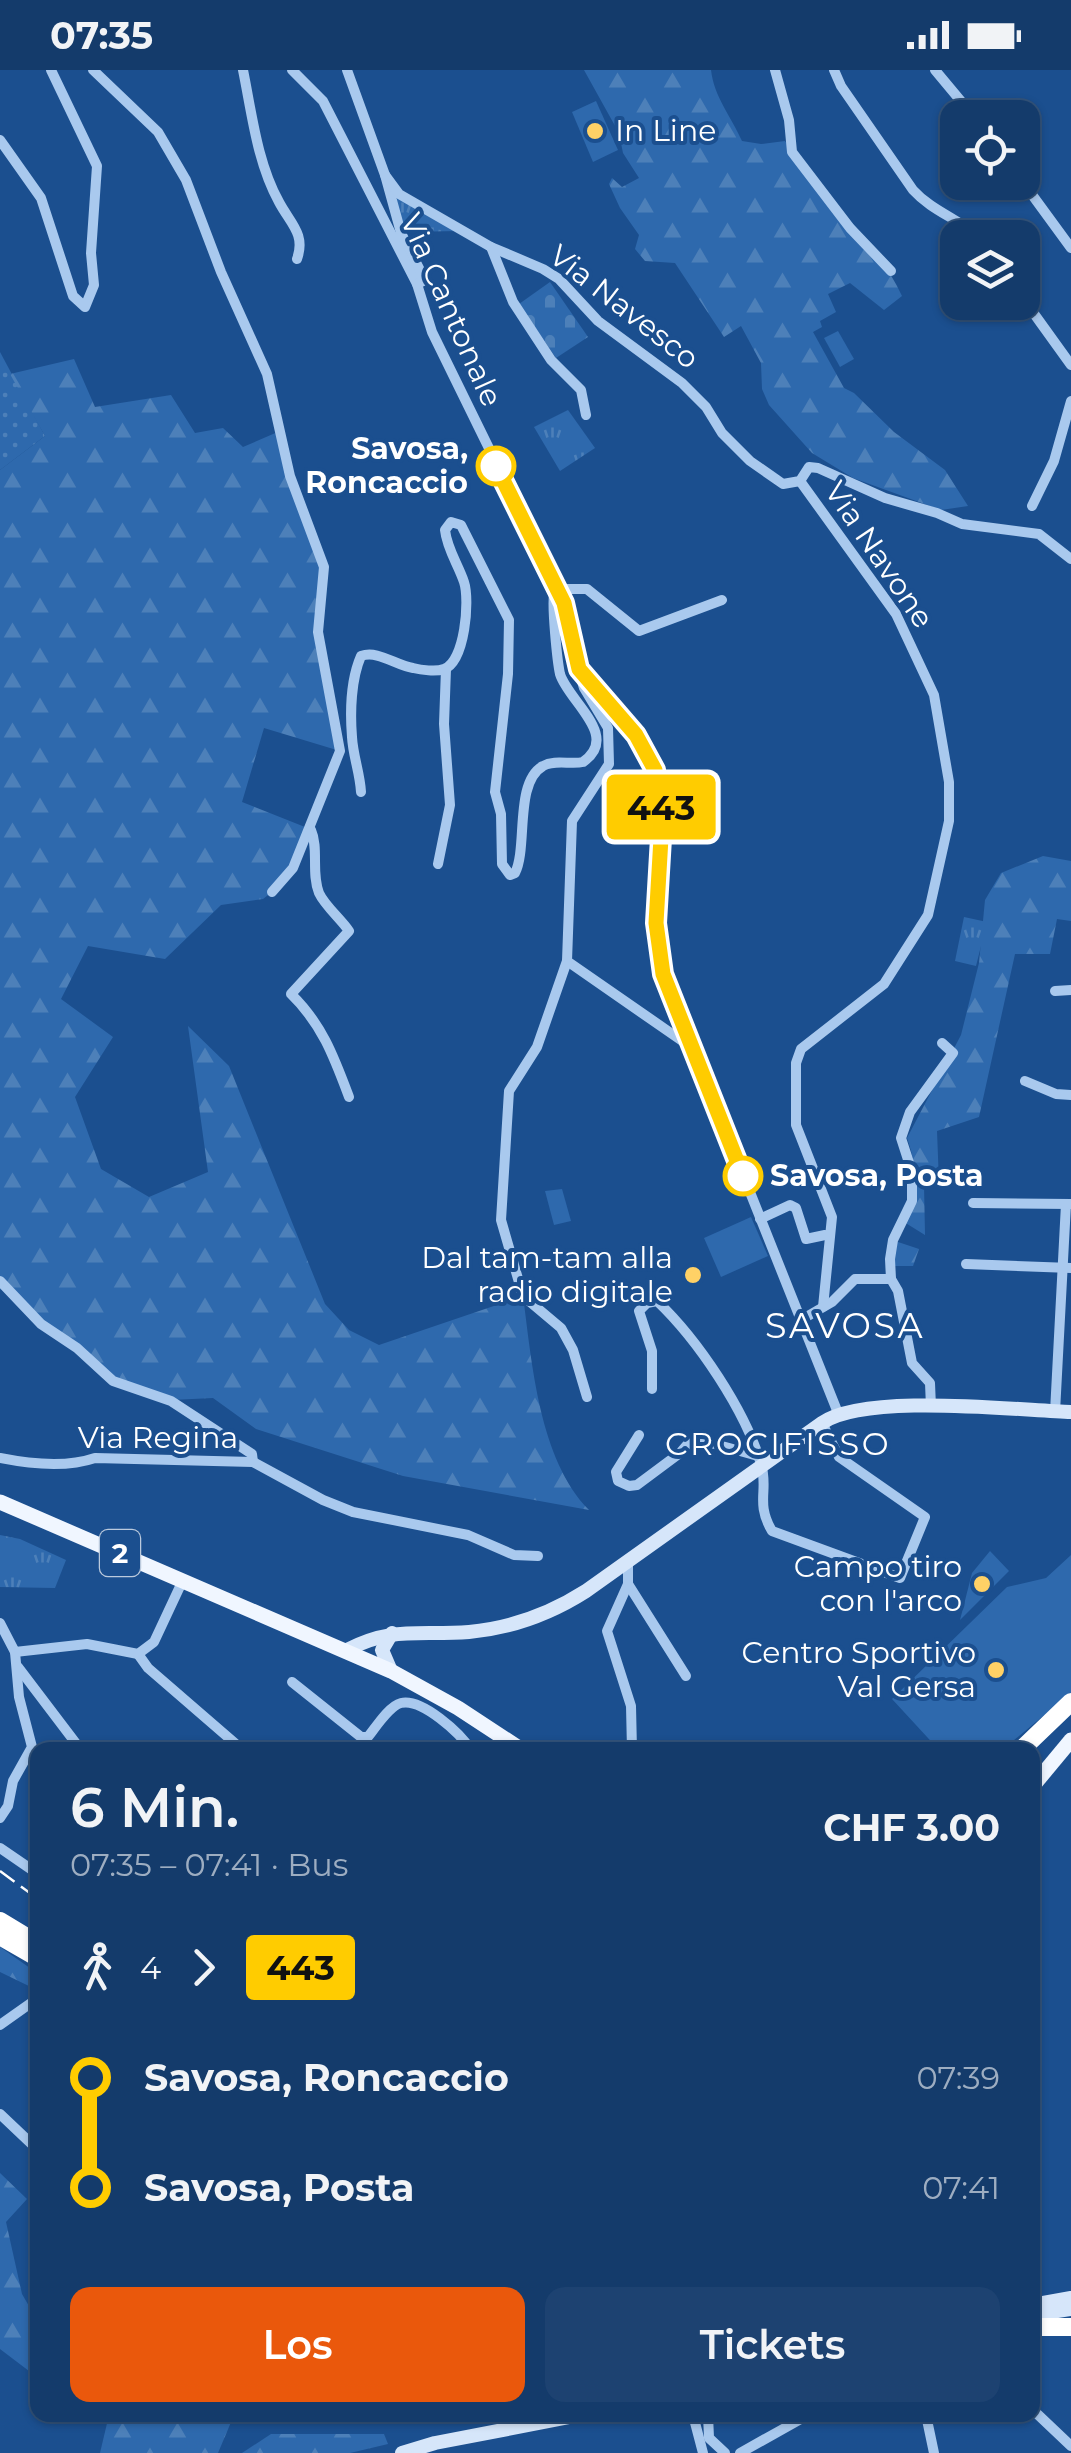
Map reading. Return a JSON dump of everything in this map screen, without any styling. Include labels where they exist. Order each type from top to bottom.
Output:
[{"type":"highway","points":[[1029,1742],[1071,1702]]},
{"type":"highway","points":[[0,1921],[30,1939]]},
{"type":"highway","points":[[0,1936],[30,1953]]},
{"type":"highway","points":[[1040,2328],[1071,2327]]},
{"type":"main road","points":[[347,1650],[393,1632],[473,1632],[519,1622],[575,1598],[760,1461],[838,1413],[877,1406],[1063,1412]]},
{"type":"main road","name":"2","points":[[0,1502],[347,1650],[469,1714],[510,1742]]},
{"type":"main road","points":[[391,1671],[382,1650],[393,1632]]},
{"type":"main road","points":[[1040,1778],[1071,1740]]},
{"type":"main road","points":[[1040,2300],[1071,2296]]},
{"type":"main road","points":[[1040,2314],[1071,2309]]},
{"type":"main road","points":[[402,2453],[544,2422]]},
{"type":"street","points":[[0,140],[40,198],[73,296],[84,306],[94,285],[90,253],[97,166],[51,70]]},
{"type":"street","points":[[92,70],[158,132],[186,180],[267,374],[290,476],[324,568],[318,632],[340,751],[294,868],[272,892]]},
{"type":"street","points":[[243,70],[263,168],[299,234],[301,249],[297,260]]},
{"type":"street","name":"Via Cantonale","points":[[292,70],[323,102],[417,284],[438,344],[558,590],[579,669],[636,735],[655,770],[662,821],[657,945],[663,974],[838,1413]]},
{"type":"street","points":[[347,70],[401,233],[424,276],[417,284]]},
{"type":"street","points":[[775,70],[789,120],[792,152],[850,228],[891,271]]},
{"type":"street","points":[[834,70],[913,190],[926,204],[955,220]]},
{"type":"street","points":[[935,70],[961,100]]},
{"type":"street","name":"Via Navesco","points":[[385,176],[400,194],[491,247],[559,280],[598,322],[682,384],[706,407],[722,433],[772,479],[783,484],[800,481]]},
{"type":"street","points":[[1036,200],[1071,248]]},
{"type":"street","points":[[491,247],[513,302],[552,360],[580,390],[586,415]]},
{"type":"street","points":[[1038,320],[1071,365]]},
{"type":"street","points":[[1032,506],[1054,461],[1071,401]]},
{"type":"street","points":[[800,481],[809,467],[818,468],[885,498],[972,528],[1039,534]]},
{"type":"street","name":"Via Navone","points":[[800,481],[896,614],[934,695],[950,782],[949,820],[928,915],[884,984],[801,1049],[796,1063],[796,1124],[832,1217],[823,1307]]},
{"type":"street","points":[[1026,520],[1071,559]]},
{"type":"street","points":[[438,864],[450,805],[444,724],[446,669],[459,650],[466,622],[465,584],[445,535],[447,525],[461,525],[509,620],[508,674],[495,792],[501,814],[502,864],[510,875],[516,873],[521,861],[519,836],[535,772],[550,763],[583,762],[596,748],[597,733],[560,674],[552,602],[558,590],[588,590],[639,631],[722,600]]},
{"type":"street","points":[[360,792],[360,770],[352,738],[354,678],[361,656],[378,655],[418,669],[446,669]]},
{"type":"street","points":[[579,669],[584,688],[608,728],[609,764],[572,820],[567,961],[537,1046],[509,1091],[501,1220],[523,1296],[561,1328],[573,1350],[587,1397]]},
{"type":"street","points":[[310,829],[314,834],[313,858],[320,895],[349,931],[291,994],[324,1034],[350,1097]]},
{"type":"street","points":[[567,961],[691,1047]]},
{"type":"street","points":[[1054,991],[1071,990]]},
{"type":"street","points":[[931,1407],[930,1383],[912,1364],[898,1292],[891,1279],[893,1240],[912,1201],[912,1172],[902,1138],[910,1112],[953,1053],[942,1043]]},
{"type":"street","points":[[1026,1081],[1056,1094],[1071,1095]]},
{"type":"street","points":[[974,1203],[1068,1204],[1063,1412]]},
{"type":"street","points":[[760,1218],[790,1206],[796,1208],[806,1239],[825,1235]]},
{"type":"street","points":[[966,1264],[1068,1268]]},
{"type":"street","points":[[801,1320],[823,1307],[854,1279],[891,1279]]},
{"type":"street","points":[[0,1281],[41,1324],[77,1348],[113,1381],[171,1400],[252,1454],[253,1462]]},
{"type":"street","points":[[652,1388],[652,1351],[639,1311],[647,1303],[657,1301],[695,1346],[744,1420],[760,1461],[760,1500],[772,1531],[900,1578],[925,1517],[840,1457],[822,1423]]},
{"type":"street","points":[[640,1435],[617,1467],[616,1477],[625,1485],[637,1485],[680,1453],[693,1438],[760,1461]]},
{"type":"street","name":"Via Regina","points":[[0,1458],[44,1463],[96,1458],[253,1462],[353,1512],[468,1535],[514,1555],[538,1556]]},
{"type":"street","points":[[628,1561],[628,1584],[607,1631],[631,1706],[632,1742]]},
{"type":"street","points":[[138,1654],[154,1642],[183,1580]]},
{"type":"street","points":[[628,1584],[686,1676]]},
{"type":"street","points":[[0,1624],[15,1652],[31,1742]]},
{"type":"street","points":[[15,1652],[75,1644],[138,1654],[148,1668],[229,1742]]},
{"type":"street","points":[[18,1666],[75,1742]]},
{"type":"street","points":[[292,1682],[361,1737],[368,1737],[403,1702],[452,1726],[464,1742]]},
{"type":"street","points":[[0,1818],[8,1806],[12,1780],[30,1751]]},
{"type":"street","points":[[0,1848],[30,1869]]},
{"type":"street","points":[[0,2025],[30,2004]]},
{"type":"street","points":[[0,2114],[30,2142]]},
{"type":"street","points":[[1040,2418],[1070,2450]]},
{"type":"street","points":[[694,2422],[702,2453]]},
{"type":"street","points":[[708,2422],[709,2438],[725,2453]]},
{"type":"street","points":[[740,2453],[795,2422]]},
{"type":"street","points":[[927,2422],[934,2453]]},
{"type":"green space","points":[[584,70],[711,70],[719,98],[742,141],[785,141],[878,255],[902,296],[884,310],[850,283],[828,294],[836,312],[820,321],[822,327],[813,332],[844,388],[945,470],[968,506],[941,510],[853,478],[812,453],[769,405],[762,389],[761,363],[741,326],[724,337],[675,263],[645,261],[635,249],[639,235],[609,184],[612,178],[622,187],[639,178]]},
{"type":"green space","name":"In Line","points":[[596,101],[618,150],[593,162],[572,112]]},
{"type":"green space","points":[[400,197],[459,231],[404,232],[394,199]]},
{"type":"green space","points":[[550,282],[588,337],[556,358],[519,304]]},
{"type":"green space","points":[[838,331],[854,359],[840,367],[824,338]]},
{"type":"green space","points":[[0,352],[45,436],[0,470]]},
{"type":"green space","points":[[74,359],[95,407],[171,395],[195,433],[223,428],[243,447],[280,431],[324,567],[318,632],[340,751],[264,728],[242,802],[310,829],[293,868],[263,899],[221,905],[165,959],[88,946],[61,999],[113,1037],[75,1097],[101,1169],[149,1197],[208,1172],[188,1026],[229,1066],[325,1304],[349,1330],[379,1345],[523,1296],[535,1380],[549,1438],[572,1489],[589,1510],[403,1476],[256,1429],[213,1398],[171,1400],[113,1381],[3,1285],[0,1290],[0,470],[45,436],[10,374]]},
{"type":"green space","points":[[568,410],[595,448],[560,471],[534,427]]},
{"type":"green space","points":[[1043,856],[1071,861],[1071,921],[1057,919],[1050,954],[1015,954],[979,1117],[937,1131],[939,1183],[924,1185],[925,1235],[904,1222],[914,1180],[907,1138],[961,1035],[979,963],[985,900],[1001,873]]},
{"type":"green space","points":[[964,917],[987,922],[976,966],[955,961]]},
{"type":"green space","points":[[562,1189],[571,1221],[554,1225],[545,1191]]},
{"type":"green space","points":[[751,1217],[768,1256],[721,1277],[704,1238]]},
{"type":"green space","points":[[895,1241],[919,1249],[913,1266],[894,1266]]},
{"type":"green space","points":[[0,1535],[20,1539],[66,1560],[55,1588],[0,1587]]},
{"type":"green space","name":"Campo tiro con l'arco","points":[[990,1551],[1009,1571],[960,1620],[972,1573]]},
{"type":"green space","name":"Centro Sportivo Val Gersa","points":[[1071,1555],[1071,1693],[1012,1742],[932,1742],[892,1699],[1007,1587],[1046,1578]]},
{"type":"green space","points":[[0,1947],[30,1968],[30,1987],[0,1972]]},
{"type":"green space","points":[[0,2173],[27,2199],[6,2222],[22,2294],[30,2308],[30,2370],[0,2349]]},
{"type":"green space","points":[[107,2422],[231,2422],[218,2453],[100,2453]]},
{"type":"green space","points":[[271,2434],[384,2434],[388,2444],[350,2453],[242,2453]]},
{"type":"railway","points":[[0,1871],[30,1893]]},
{"type":"bus line","name":"443","points":[[496,466],[564,603],[579,669],[636,735],[655,770],[662,821],[656,923],[663,974],[743,1176]]},
{"type":"place","name":"In Line","points":[[595,131]]},
{"type":"place","name":"Savosa, Roncaccio","points":[[496,466]]},
{"type":"place","name":"Savosa, Posta","points":[[743,1176]]},
{"type":"place","name":"Dal tam-tam alla radio digitale","points":[[693,1275]]},
{"type":"place","name":"Campo tiro con l'arco","points":[[982,1584]]},
{"type":"place","name":"Centro Sportivo Val Gersa","points":[[996,1670]]},
{"type":"district","name":"SAVOSA","points":[[845,1326]]},
{"type":"district","name":"CROCIFISSO","points":[[778,1444]]}]
